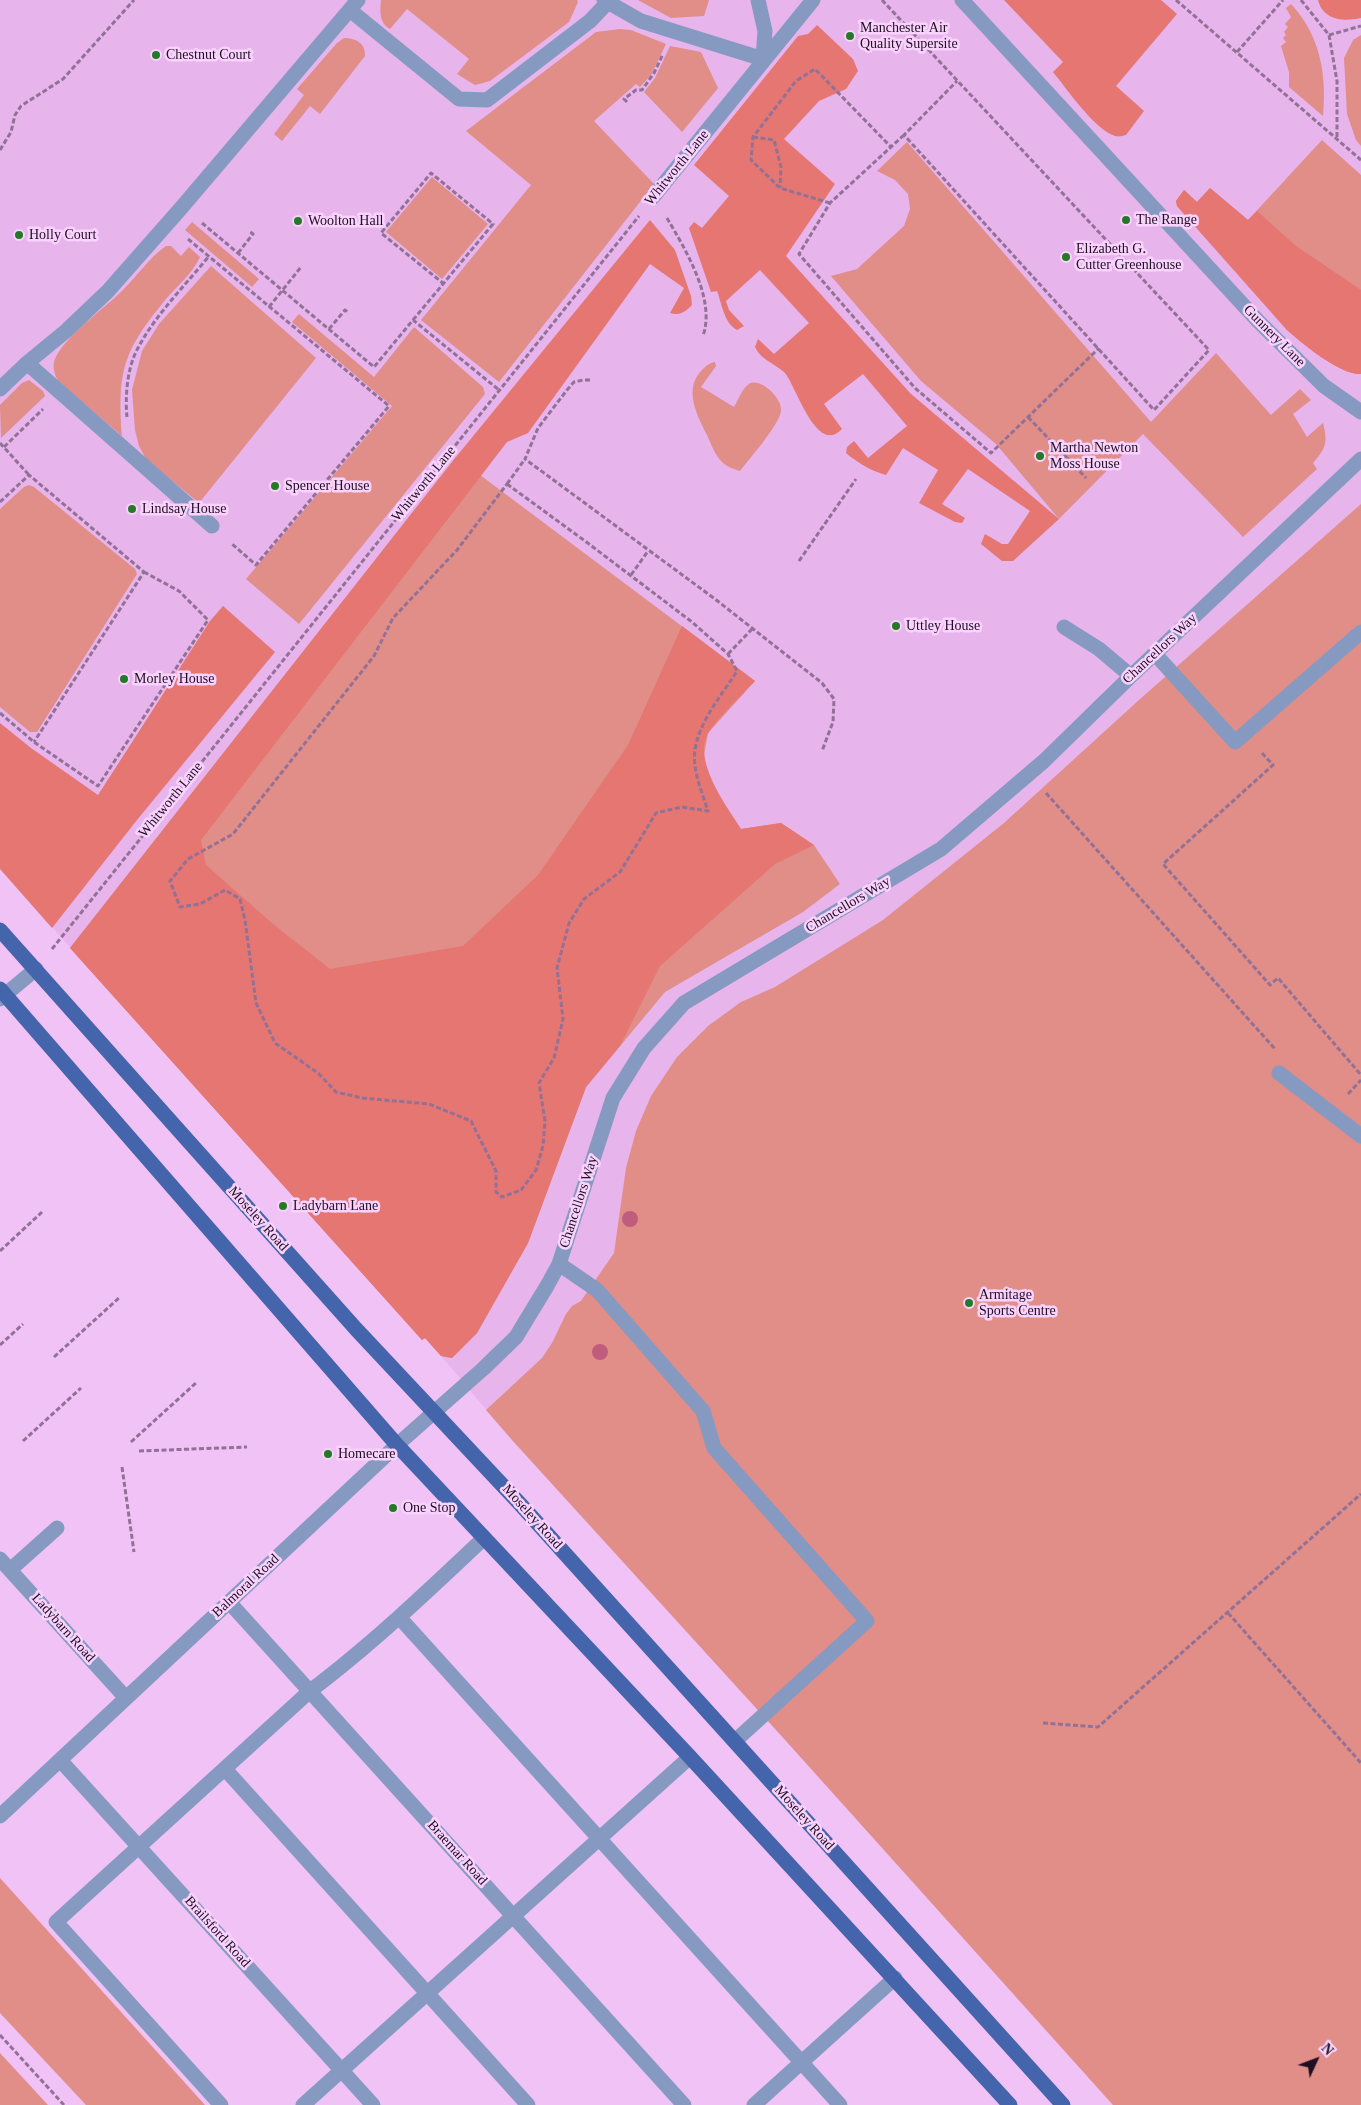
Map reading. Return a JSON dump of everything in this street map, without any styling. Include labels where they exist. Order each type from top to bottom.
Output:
[{"type":"main road","name":"Moseley Road","points":[[0,930],[356,1329],[521,1505],[1063,2105]]},
{"type":"main road","points":[[2,994],[397,1445],[690,1757],[1010,2105]]},
{"type":"street","points":[[0,389],[108,291],[355,5],[459,99],[487,100],[590,21],[606,1],[640,21],[763,59],[765,31],[758,0]]},
{"type":"street","name":"Whitworth Lane","points":[[654,197],[812,0]]},
{"type":"street","name":"Gunnery Lane","points":[[962,0],[1258,321],[1324,386],[1361,412]]},
{"type":"street","points":[[27,363],[212,526]]},
{"type":"street","name":"Chancellors Way","points":[[434,1413],[516,1337],[548,1286],[559,1264],[612,1098],[644,1048],[684,1003],[941,849],[1030,775],[1131,676],[1361,459]]},
{"type":"street","points":[[1064,627],[1099,649],[1131,676]]},
{"type":"street","points":[[1155,654],[1235,742],[1361,632]]},
{"type":"street","points":[[2,994],[36,969]]},
{"type":"street","points":[[1279,1073],[1361,1136]]},
{"type":"street","points":[[559,1264],[597,1290],[703,1411],[714,1448],[867,1621],[734,1741]]},
{"type":"street","name":"Balmoral Road","points":[[0,1816],[397,1445],[434,1413]]},
{"type":"street","points":[[10,1570],[57,1528]]},
{"type":"street","points":[[221,2105],[56,1922],[310,1692],[339,1670],[399,1617],[484,1538]]},
{"type":"street","name":"Ladybarn Road","points":[[0,1559],[126,1698]]},
{"type":"street","name":"Braemar Road","points":[[229,1602],[684,2105]]},
{"type":"street","points":[[399,1617],[840,2105]]},
{"type":"street","points":[[303,2105],[690,1757]]},
{"type":"street","name":"Brailsford Road","points":[[60,1760],[373,2105]]},
{"type":"street","points":[[225,1768],[528,2105]]},
{"type":"street","points":[[754,2105],[895,1978]]},
{"type":"path","points":[[0,150],[11,132],[15,115],[20,106],[63,79],[134,0]]},
{"type":"path","points":[[882,0],[1209,350],[1154,410],[904,135]]},
{"type":"path","points":[[1176,0],[1236,52],[1249,66],[1361,160]]},
{"type":"path","points":[[1236,52],[1283,0]]},
{"type":"path","points":[[1301,0],[1329,35],[1337,81],[1337,138]]},
{"type":"path","points":[[1329,35],[1361,26]]},
{"type":"path","points":[[627,102],[624,99],[636,90],[642,90],[654,73],[668,45],[672,30]]},
{"type":"path","points":[[830,203],[780,188],[751,160],[753,137],[796,81],[815,69],[891,147]]},
{"type":"path","points":[[957,81],[904,135],[830,203],[799,254],[915,388],[990,453],[1099,348]]},
{"type":"path","points":[[753,137],[774,140],[781,167],[780,188]]},
{"type":"path","points":[[182,207],[374,366],[444,284],[493,224],[431,173],[381,233],[444,284]]},
{"type":"path","points":[[654,197],[689,255],[706,308],[707,327],[703,336]]},
{"type":"path","name":"Whitworth Lane","points":[[36,969],[654,197]]},
{"type":"path","points":[[238,253],[253,234],[249,231]]},
{"type":"path","points":[[184,236],[389,406],[256,565],[224,537]]},
{"type":"path","points":[[139,462],[130,440],[126,406],[129,376],[135,353],[153,325],[209,256]]},
{"type":"path","points":[[269,307],[300,267]]},
{"type":"path","points":[[329,329],[345,310],[350,313]]},
{"type":"path","points":[[413,320],[499,390]]},
{"type":"path","points":[[507,484],[692,622],[728,654],[737,671],[702,726],[695,751],[697,774],[708,811],[682,807],[656,813],[620,872],[584,899],[570,923],[557,968],[563,1019],[554,1058],[539,1083],[545,1121],[543,1146],[536,1170],[521,1190],[502,1198],[496,1192],[496,1170],[471,1121],[429,1104],[362,1098],[336,1092],[318,1073],[274,1043],[256,1002],[245,920],[240,899],[225,890],[200,904],[180,907],[170,881],[188,859],[233,834],[374,656],[393,618],[457,550],[507,484],[525,459],[538,428],[574,382],[590,380]]},
{"type":"path","points":[[4,447],[59,392]]},
{"type":"path","points":[[1028,417],[1086,478]]},
{"type":"path","points":[[0,443],[29,474],[144,572],[179,591],[208,620],[98,786],[34,742],[0,713]]},
{"type":"path","points":[[525,459],[753,628],[822,683],[834,699],[833,722],[822,750]]},
{"type":"path","points":[[0,502],[29,474]]},
{"type":"path","points":[[799,561],[856,479]]},
{"type":"path","points":[[631,575],[648,551]]},
{"type":"path","points":[[34,742],[144,572]]},
{"type":"path","points":[[728,654],[753,628]]},
{"type":"path","points":[[1244,734],[1273,765],[1162,864],[1270,984],[1278,978],[1361,1074]]},
{"type":"path","points":[[1030,775],[1289,1064],[1279,1073]]},
{"type":"path","points":[[0,1251],[42,1212]]},
{"type":"path","points":[[54,1357],[120,1297]]},
{"type":"path","points":[[0,1345],[23,1324]]},
{"type":"path","points":[[131,1442],[197,1382]]},
{"type":"path","points":[[23,1441],[81,1388]]},
{"type":"path","points":[[140,1451],[247,1447]]},
{"type":"path","points":[[122,1467],[134,1552]]},
{"type":"path","points":[[1043,1723],[1098,1727],[1361,1494]]},
{"type":"path","points":[[1228,1613],[1361,1763]]},
{"type":"path","points":[[0,2035],[64,2105]]},
{"type":"shaded area","points":[[0,0],[1361,0],[1361,2105],[1113,2105],[512,1440],[426,1338],[422,1340],[0,869]]},
{"type":"shaded area","points":[[381,0],[577,0],[578,2],[569,22],[490,81],[475,85],[457,74],[469,59],[407,9],[390,29],[386,26],[381,16]]},
{"type":"shaded area","points":[[638,0],[709,0],[704,16],[671,18]]},
{"type":"shaded area","points":[[1004,0],[1161,0],[1177,14],[1116,86],[1144,111],[1126,135],[1115,136],[1107,132],[1090,117],[1053,72],[1063,62]]},
{"type":"shaded area","points":[[1318,0],[1361,0],[1361,18],[1347,20],[1329,16],[1324,12]]},
{"type":"shaded area","points":[[1291,4],[1309,29],[1319,56],[1324,85],[1323,116],[1289,87],[1289,72],[1281,46],[1286,42],[1283,38],[1286,35],[1284,32],[1288,27],[1285,24],[1291,17],[1286,8]]},
{"type":"shaded area","points":[[817,25],[853,59],[858,71],[846,89],[819,101],[784,139],[835,184],[786,256],[911,394],[1059,519],[1013,561],[1002,561],[981,544],[985,534],[1002,544],[1008,544],[1030,511],[968,469],[942,504],[965,518],[962,523],[955,522],[919,503],[938,470],[903,448],[886,475],[865,466],[846,453],[847,447],[854,441],[868,458],[907,426],[863,374],[824,404],[842,429],[833,435],[824,434],[815,426],[784,372],[764,358],[755,347],[758,339],[774,354],[809,323],[760,270],[726,301],[729,310],[744,326],[737,330],[726,318],[717,291],[711,292],[689,228],[694,222],[702,228],[729,196],[694,165],[798,36],[808,34]]},
{"type":"shaded area","points":[[620,29],[631,30],[666,44],[651,75],[640,87],[636,84],[594,121],[654,184],[499,382],[421,320],[531,185],[466,131],[596,32]]},
{"type":"shaded area","points":[[1361,35],[1361,146],[1356,140],[1347,114],[1344,58],[1353,40]]},
{"type":"shaded area","points":[[344,38],[359,42],[364,48],[365,56],[320,114],[310,106],[282,141],[274,134],[304,95],[297,89],[337,43]]},
{"type":"shaded area","points":[[670,46],[701,52],[718,88],[682,132],[644,92],[655,78]]},
{"type":"shaded area","points":[[1322,140],[1361,175],[1361,374],[1343,370],[1312,350],[1287,330],[1177,206],[1176,201],[1184,190],[1197,202],[1210,188],[1248,220]]},
{"type":"shaded area","points":[[907,142],[1151,422],[1216,353],[1271,415],[1300,389],[1311,400],[1293,414],[1307,437],[1323,423],[1325,445],[1313,463],[1317,469],[1243,537],[1143,434],[1059,519],[996,444],[921,381],[831,276],[857,269],[904,226],[910,209],[908,194],[895,180],[877,171]]},
{"type":"shaded area","points":[[432,177],[488,224],[442,279],[386,232]]},
{"type":"shaded area","points":[[1210,188],[1248,220],[1257,211],[1296,246],[1361,290],[1361,374],[1343,370],[1312,350],[1287,330],[1177,206],[1176,201],[1184,190],[1197,202]]},
{"type":"shaded area","points":[[650,220],[675,250],[691,296],[692,305],[682,313],[670,313],[684,288],[650,264],[528,433],[507,442],[201,840],[206,865],[273,924],[330,969],[463,946],[538,875],[628,745],[682,626],[755,681],[725,712],[709,732],[705,743],[704,755],[713,782],[741,829],[781,823],[814,845],[775,864],[660,966],[620,1046],[586,1087],[528,1243],[477,1333],[452,1358],[441,1356],[425,1338],[422,1340],[70,948],[456,457]]},
{"type":"shaded area","points":[[192,222],[259,279],[252,287],[185,230]]},
{"type":"shaded area","points":[[166,246],[171,246],[181,256],[189,247],[200,257],[189,274],[152,317],[132,347],[126,362],[121,394],[122,436],[58,381],[55,375],[54,362],[67,341],[123,290],[149,261]]},
{"type":"shaded area","points":[[211,266],[316,358],[199,503],[146,459],[139,446],[135,430],[132,390],[142,351],[159,324]]},
{"type":"shaded area","points":[[299,314],[374,377],[414,327],[483,387],[485,394],[299,624],[246,579],[392,406],[292,322]]},
{"type":"shaded area","points":[[715,362],[716,366],[701,387],[734,407],[742,391],[749,384],[759,383],[770,390],[780,405],[780,416],[776,423],[740,471],[726,465],[717,456],[696,411],[693,385],[696,377],[706,366]]},
{"type":"shaded area","points":[[29,380],[43,391],[45,396],[1,438],[0,405],[22,383]]},
{"type":"shaded area","points":[[456,457],[755,681],[708,733],[704,755],[706,775],[741,829],[781,823],[814,845],[840,884],[803,912],[665,992],[586,1087],[528,1243],[477,1333],[452,1358],[441,1356],[425,1338],[422,1340],[70,948]]},
{"type":"shaded area","points":[[29,485],[34,487],[135,569],[137,574],[37,732],[30,732],[0,707],[0,509],[24,487]]},
{"type":"shaded area","name":"Armitage Sports Centre","points":[[1361,504],[1361,2105],[1113,2105],[486,1410],[542,1358],[552,1343],[566,1314],[572,1306],[581,1301],[614,1253],[626,1168],[636,1131],[651,1096],[677,1057],[708,1026],[741,1002],[775,987],[883,920],[1004,823],[1139,700]]},
{"type":"shaded area","points":[[223,606],[275,652],[137,820],[52,928],[0,869],[0,723],[31,748],[98,795],[210,621]]},
{"type":"shaded area","points":[[0,1878],[205,2105],[86,2105],[0,2013]]},
{"type":"shaded area","points":[[0,2053],[48,2105],[0,2105]]},
{"type":"place","name":"Manchester Air Quality Supersite","points":[[850,36]]},
{"type":"place","name":"Chestnut Court","points":[[156,55]]},
{"type":"place","name":"The Range","points":[[1126,220]]},
{"type":"place","name":"Woolton Hall","points":[[298,221]]},
{"type":"place","name":"Holly Court","points":[[19,235]]},
{"type":"place","name":"Elizabeth G. Cutter Greenhouse","points":[[1066,257]]},
{"type":"place","name":"Martha Newton Moss House","points":[[1040,456]]},
{"type":"place","name":"Spencer House","points":[[275,486]]},
{"type":"place","name":"Lindsay House","points":[[132,509]]},
{"type":"place","name":"Uttley House","points":[[896,626]]},
{"type":"place","name":"Morley House","points":[[124,679]]},
{"type":"place","name":"Ladybarn Lane","points":[[283,1206]]},
{"type":"place","name":"Armitage Sports Centre","points":[[969,1303]]},
{"type":"place","name":"Homecare","points":[[328,1454]]},
{"type":"place","name":"One Stop","points":[[393,1508]]}]
